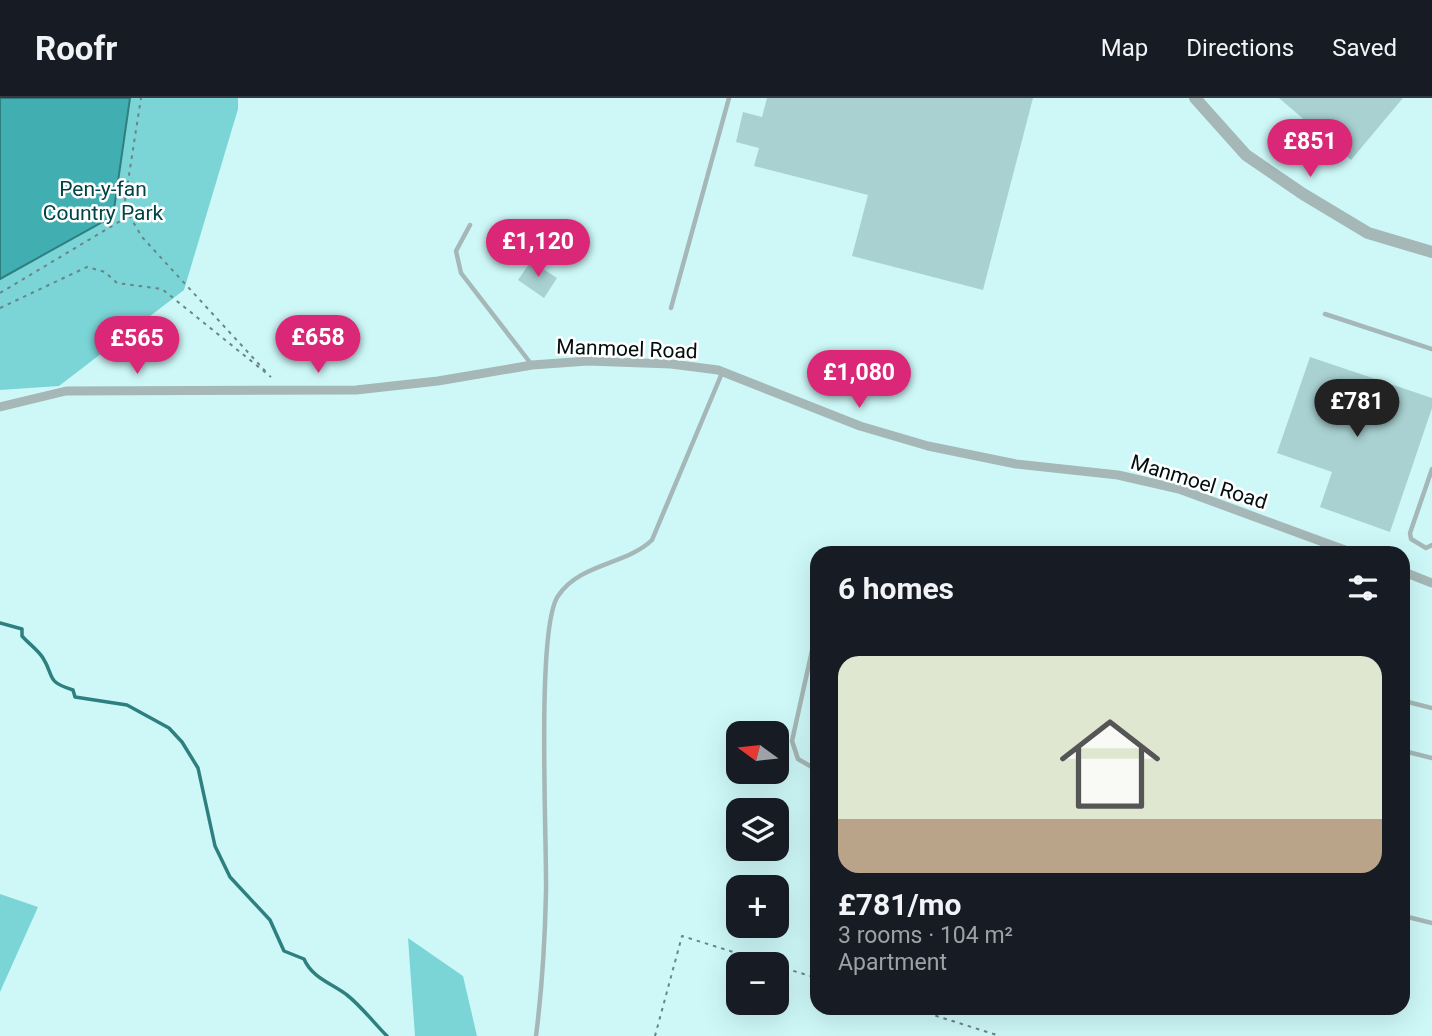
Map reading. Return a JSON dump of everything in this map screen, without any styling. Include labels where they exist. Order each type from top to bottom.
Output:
[{"type":"street","points":[[1195,98],[1246,155],[1303,194],[1368,233],[1432,252]]},
{"type":"street","name":"Manmoel Road","points":[[0,407],[66,391],[356,390],[439,381],[533,365],[588,361],[657,363],[722,372],[882,434],[970,455],[1152,482],[1250,513],[1335,546]]},
{"type":"street","points":[[1410,574],[1432,583]]},
{"type":"lane","points":[[671,308],[729,98]]},
{"type":"lane","points":[[470,225],[456,251],[461,273],[533,365]]},
{"type":"lane","points":[[1325,314],[1432,349]]},
{"type":"lane","points":[[536,1036],[546,894],[546,659],[552,610],[558,595],[588,571],[638,553],[652,540],[722,372]]},
{"type":"lane","points":[[1432,469],[1410,533],[1411,539],[1426,548],[1432,545]]},
{"type":"lane","points":[[810,660],[792,741],[798,759],[810,766]]},
{"type":"lane","points":[[1410,702],[1432,708]]},
{"type":"lane","points":[[1410,752],[1432,758]]},
{"type":"lane","points":[[1410,918],[1432,923]]},
{"type":"path","points":[[0,293],[122,220],[141,98]]},
{"type":"path","points":[[124,208],[142,237],[280,390]]},
{"type":"path","points":[[0,308],[87,267],[95,267],[117,283],[162,289],[271,377]]},
{"type":"path","points":[[655,1036],[682,936],[733,952]]},
{"type":"path","points":[[789,970],[810,976]]},
{"type":"path","points":[[933,1015],[1000,1036]]},
{"type":"green space","name":"Pen-y-fan Country Park","points":[[0,98],[238,98],[238,109],[184,290],[59,386],[0,390]]},
{"type":"green space","points":[[0,894],[38,907],[0,992]]},
{"type":"green space","points":[[408,938],[463,976],[477,1036],[415,1036]]},
{"type":"shaded area","points":[[0,98],[130,98],[113,216],[0,279]]},
{"type":"building","points":[[767,98],[1033,98],[983,290],[852,256],[868,195],[754,166],[759,148],[736,142],[743,112],[762,117]]},
{"type":"building","points":[[1279,98],[1403,98],[1351,160]]},
{"type":"building","points":[[531,261],[557,278],[544,298],[518,280]]},
{"type":"building","points":[[1310,357],[1432,398],[1432,408],[1390,532],[1320,507],[1332,472],[1277,453]]},
{"type":"waterway","points":[[0,623],[22,629],[22,636],[41,655],[54,681],[73,690],[75,697],[127,705],[169,728],[182,742],[198,768],[215,846],[230,877],[270,920],[284,951],[304,959],[312,971],[352,999],[387,1036]]}]
